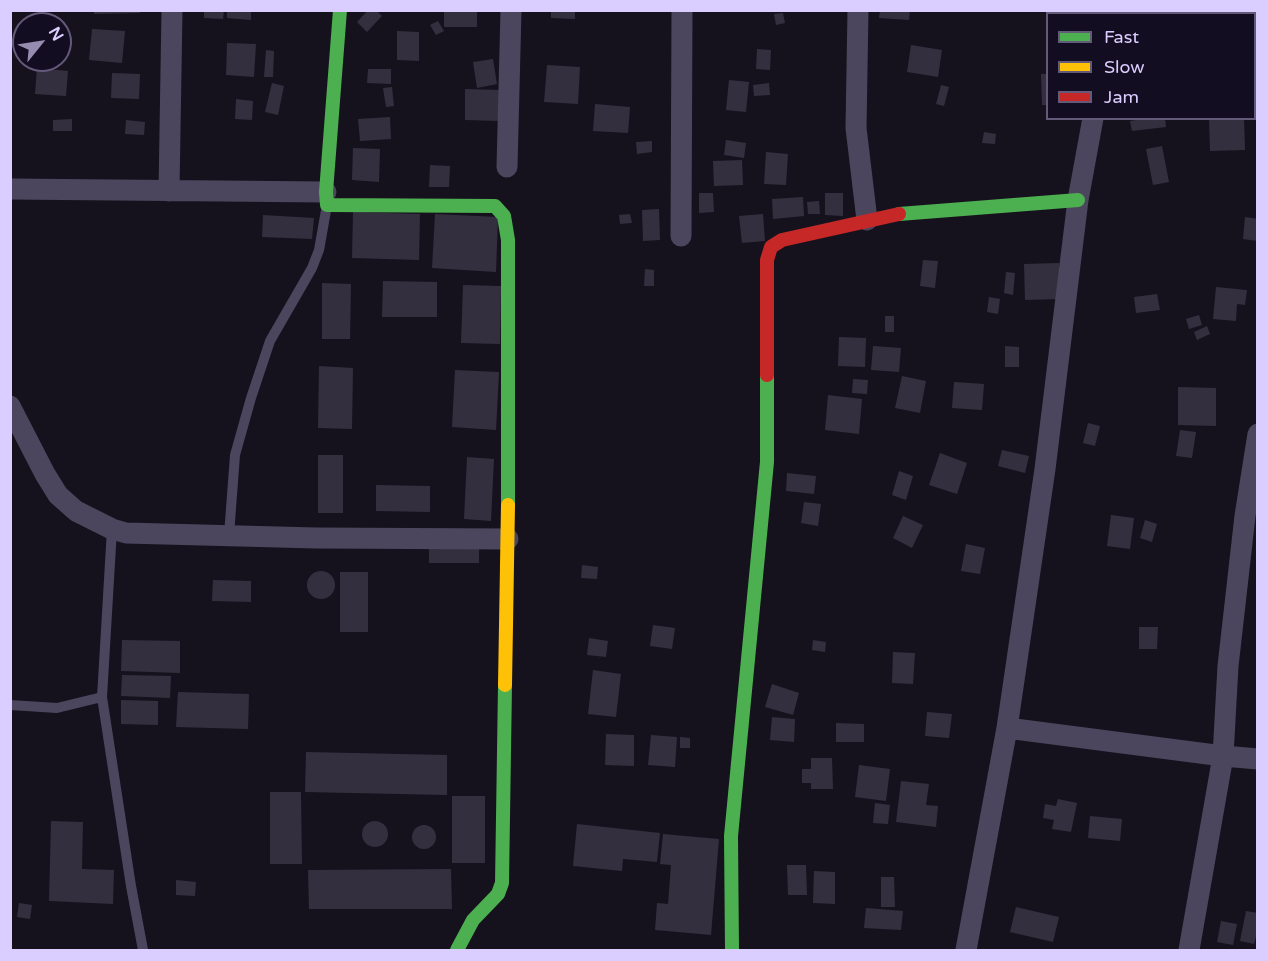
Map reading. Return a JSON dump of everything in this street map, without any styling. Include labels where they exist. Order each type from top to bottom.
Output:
[{"type":"street","points":[[169,191],[172,10]]},
{"type":"street","points":[[327,198],[340,10]]},
{"type":"street","points":[[507,167],[511,10]]},
{"type":"street","points":[[681,236],[682,10]]},
{"type":"street","points":[[858,10],[856,128],[867,220]]},
{"type":"street","points":[[966,951],[1007,728],[1045,469],[1078,200],[1093,120]]},
{"type":"street","points":[[10,189],[169,191],[495,206],[504,216],[508,240],[508,539],[502,883],[498,894],[473,920],[457,951]]},
{"type":"street","points":[[732,951],[731,836],[767,462],[767,260],[771,247],[782,240],[898,214],[1078,200]]},
{"type":"street","points":[[10,406],[58,495],[76,511],[112,529],[126,533],[316,538],[508,539]]},
{"type":"street","points":[[1189,951],[1223,756],[1228,666],[1257,434]]},
{"type":"street","points":[[1007,728],[1257,759]]},
{"type":"lane","points":[[229,535],[235,455],[251,398],[270,341],[312,268],[319,250],[327,198]]},
{"type":"lane","points":[[112,529],[102,697],[131,886],[144,951]]},
{"type":"lane","points":[[10,705],[57,708],[102,697]]},
{"type":"building","points":[[94,10],[139,10],[140,13],[94,14]]},
{"type":"building","points":[[204,10],[224,10],[223,19],[204,18]]},
{"type":"building","points":[[227,10],[251,10],[251,20],[227,18]]},
{"type":"building","points":[[368,10],[376,10],[382,16],[367,32],[357,22]]},
{"type":"building","points":[[444,10],[477,10],[477,27],[444,27]]},
{"type":"building","points":[[551,10],[575,10],[575,19],[551,18]]},
{"type":"building","points":[[880,10],[910,10],[909,20],[879,18]]},
{"type":"building","points":[[783,13],[785,23],[776,25],[774,14]]},
{"type":"building","points":[[438,21],[444,31],[436,35],[430,25]]},
{"type":"building","points":[[92,29],[125,31],[122,63],[89,60]]},
{"type":"building","points":[[397,31],[419,32],[419,61],[397,60]]},
{"type":"building","points":[[227,43],[256,44],[254,77],[226,75]]},
{"type":"building","points":[[911,45],[942,50],[938,77],[907,72]]},
{"type":"building","points":[[757,49],[771,50],[770,70],[756,69]]},
{"type":"building","points":[[266,50],[274,51],[273,77],[264,77]]},
{"type":"building","points":[[493,59],[497,84],[477,88],[473,62]]},
{"type":"building","points":[[547,65],[580,67],[578,104],[544,102]]},
{"type":"building","points":[[368,69],[391,69],[391,84],[367,83]]},
{"type":"building","points":[[37,72],[68,72],[66,96],[35,94]]},
{"type":"building","points":[[112,73],[140,74],[139,99],[111,98]]},
{"type":"building","points":[[1041,74],[1046,74],[1046,105],[1042,105]]},
{"type":"building","points":[[729,80],[749,82],[746,112],[726,110]]},
{"type":"building","points":[[272,83],[284,86],[278,115],[265,112]]},
{"type":"building","points":[[769,83],[770,95],[754,96],[753,85]]},
{"type":"building","points":[[941,85],[949,87],[944,106],[936,104]]},
{"type":"building","points":[[392,87],[394,106],[386,107],[383,88]]},
{"type":"building","points":[[465,89],[501,90],[500,121],[465,120]]},
{"type":"building","points":[[236,99],[253,101],[252,120],[235,119]]},
{"type":"building","points":[[595,104],[630,107],[628,133],[593,131]]},
{"type":"building","points":[[390,117],[391,139],[360,141],[358,119]]},
{"type":"building","points":[[72,119],[72,131],[53,131],[53,120]]},
{"type":"building","points":[[126,120],[145,122],[144,135],[125,134]]},
{"type":"building","points":[[1165,120],[1166,127],[1132,131],[1130,121]]},
{"type":"building","points":[[1209,120],[1244,120],[1245,150],[1210,151]]},
{"type":"building","points":[[984,132],[996,134],[995,144],[982,143]]},
{"type":"building","points":[[726,140],[746,143],[744,158],[724,155]]},
{"type":"building","points":[[652,141],[652,152],[637,154],[636,142]]},
{"type":"building","points":[[1162,146],[1169,182],[1153,185],[1146,149]]},
{"type":"building","points":[[353,148],[380,149],[379,182],[352,180]]},
{"type":"building","points":[[766,152],[788,154],[786,185],[764,184]]},
{"type":"building","points":[[742,160],[743,185],[714,186],[713,161]]},
{"type":"building","points":[[430,165],[450,166],[449,187],[429,187]]},
{"type":"building","points":[[699,193],[713,193],[714,212],[699,213]]},
{"type":"building","points":[[825,193],[843,193],[843,216],[825,215]]},
{"type":"building","points":[[803,197],[804,216],[773,219],[772,199]]},
{"type":"building","points":[[819,201],[820,214],[808,214],[807,202]]},
{"type":"building","points":[[659,209],[660,240],[643,241],[642,210]]},
{"type":"building","points":[[353,212],[420,214],[419,260],[352,258]]},
{"type":"building","points":[[435,214],[498,217],[496,272],[432,268]]},
{"type":"building","points":[[630,214],[632,223],[620,224],[619,215]]},
{"type":"building","points":[[763,214],[765,241],[742,243],[739,216]]},
{"type":"building","points":[[263,215],[314,218],[312,239],[262,237]]},
{"type":"building","points":[[1245,217],[1258,219],[1258,241],[1243,239]]},
{"type":"building","points":[[923,260],[938,261],[935,288],[920,286]]},
{"type":"building","points":[[1059,263],[1060,299],[1025,300],[1024,264]]},
{"type":"building","points":[[645,269],[654,270],[654,286],[644,286]]},
{"type":"building","points":[[1006,272],[1015,273],[1013,295],[1004,293]]},
{"type":"building","points":[[383,281],[437,282],[437,317],[382,317]]},
{"type":"building","points":[[322,283],[351,284],[350,339],[322,339]]},
{"type":"building","points":[[463,285],[501,286],[500,344],[461,343]]},
{"type":"building","points":[[1216,287],[1247,290],[1245,305],[1237,304],[1236,321],[1213,319]]},
{"type":"building","points":[[1157,294],[1160,310],[1136,313],[1134,297]]},
{"type":"building","points":[[989,297],[1000,299],[998,314],[987,312]]},
{"type":"building","points":[[1199,315],[1202,325],[1189,329],[1186,319]]},
{"type":"building","points":[[885,316],[894,316],[894,332],[885,332]]},
{"type":"building","points":[[1207,326],[1210,334],[1197,340],[1194,332]]},
{"type":"building","points":[[839,337],[866,338],[865,367],[838,366]]},
{"type":"building","points":[[873,346],[901,348],[899,372],[871,370]]},
{"type":"building","points":[[1005,346],[1019,347],[1019,367],[1005,367]]},
{"type":"building","points":[[319,366],[353,368],[352,429],[318,428]]},
{"type":"building","points":[[455,370],[499,372],[496,430],[452,427]]},
{"type":"building","points":[[902,376],[926,381],[920,413],[895,408]]},
{"type":"building","points":[[853,379],[868,380],[867,394],[852,393]]},
{"type":"building","points":[[954,382],[984,384],[982,410],[952,408]]},
{"type":"building","points":[[1178,387],[1216,388],[1216,426],[1178,425]]},
{"type":"building","points":[[828,395],[862,399],[859,434],[825,430]]},
{"type":"building","points":[[1088,423],[1100,426],[1095,446],[1083,443]]},
{"type":"building","points":[[1180,430],[1196,432],[1192,458],[1176,456]]},
{"type":"building","points":[[1002,450],[1029,456],[1025,473],[998,466]]},
{"type":"building","points":[[940,453],[967,463],[957,494],[929,485]]},
{"type":"building","points":[[318,455],[343,455],[343,513],[318,513]]},
{"type":"building","points":[[467,457],[494,459],[491,521],[464,519]]},
{"type":"building","points":[[899,471],[913,476],[906,500],[892,495]]},
{"type":"building","points":[[787,473],[816,476],[814,494],[786,491]]},
{"type":"building","points":[[376,485],[430,486],[430,512],[376,511]]},
{"type":"building","points":[[804,502],[821,504],[818,526],[801,523]]},
{"type":"building","points":[[1111,515],[1134,518],[1130,549],[1107,546]]},
{"type":"building","points":[[903,516],[923,525],[912,548],[893,538]]},
{"type":"building","points":[[1145,520],[1157,524],[1152,542],[1140,538]]},
{"type":"building","points":[[966,544],[985,548],[980,574],[961,571]]},
{"type":"building","points":[[479,545],[479,563],[429,563],[429,546]]},
{"type":"building","points":[[582,565],[598,567],[597,579],[581,578]]},
{"type":"building","points":[[321,571],[331,575],[335,585],[331,595],[321,599],[311,595],[307,585],[311,575]]},
{"type":"building","points":[[340,572],[368,572],[368,632],[340,632]]},
{"type":"building","points":[[213,580],[251,581],[251,602],[212,601]]},
{"type":"building","points":[[653,625],[675,628],[672,649],[650,646]]},
{"type":"building","points":[[1139,627],[1158,627],[1157,649],[1139,649]]},
{"type":"building","points":[[589,638],[608,641],[606,657],[587,655]]},
{"type":"building","points":[[122,640],[180,641],[180,673],[121,671]]},
{"type":"building","points":[[813,640],[826,642],[825,652],[812,650]]},
{"type":"building","points":[[893,652],[915,653],[913,684],[892,683]]},
{"type":"building","points":[[593,670],[621,674],[616,717],[588,714]]},
{"type":"building","points":[[122,675],[171,676],[170,698],[121,696]]},
{"type":"building","points":[[772,684],[799,693],[793,715],[765,707]]},
{"type":"building","points":[[178,692],[249,694],[248,729],[176,727]]},
{"type":"building","points":[[121,700],[158,701],[158,725],[121,724]]},
{"type":"building","points":[[927,712],[952,714],[949,738],[925,736]]},
{"type":"building","points":[[772,717],[795,719],[794,742],[770,740]]},
{"type":"building","points":[[836,723],[864,724],[864,742],[836,742]]},
{"type":"building","points":[[606,734],[634,735],[634,766],[605,765]]},
{"type":"building","points":[[651,735],[677,737],[675,767],[648,765]]},
{"type":"building","points":[[680,737],[690,738],[690,748],[680,748]]},
{"type":"building","points":[[306,752],[447,755],[447,795],[305,792]]},
{"type":"building","points":[[811,758],[832,758],[833,789],[811,789],[811,783],[802,783],[802,769],[811,769]]},
{"type":"building","points":[[859,765],[890,769],[886,801],[855,797]]},
{"type":"building","points":[[901,781],[929,784],[926,805],[938,806],[936,827],[896,822]]},
{"type":"building","points":[[270,792],[301,792],[302,864],[270,864]]},
{"type":"building","points":[[452,796],[485,796],[485,863],[452,863]]},
{"type":"building","points":[[1058,799],[1077,803],[1071,832],[1052,829],[1054,820],[1043,818],[1045,804],[1056,806]]},
{"type":"building","points":[[875,803],[890,805],[888,824],[873,823]]},
{"type":"building","points":[[1090,816],[1122,819],[1120,841],[1088,838]]},
{"type":"building","points":[[51,821],[83,822],[82,869],[114,870],[113,904],[49,901]]},
{"type":"building","points":[[375,821],[384,825],[388,834],[384,843],[375,847],[366,843],[362,834],[366,825]]},
{"type":"building","points":[[577,824],[660,833],[657,862],[623,859],[622,871],[573,866]]},
{"type":"building","points":[[424,825],[433,828],[436,837],[433,846],[424,849],[415,846],[412,837],[415,828]]},
{"type":"building","points":[[663,834],[719,839],[711,935],[655,930],[657,903],[668,904],[671,865],[660,864]]},
{"type":"building","points":[[787,865],[806,865],[807,895],[788,895]]},
{"type":"building","points":[[451,869],[452,909],[309,909],[308,870]]},
{"type":"building","points":[[814,871],[835,872],[835,904],[813,903]]},
{"type":"building","points":[[881,877],[894,877],[895,907],[881,907]]},
{"type":"building","points":[[176,880],[196,882],[195,896],[176,895]]},
{"type":"building","points":[[19,903],[32,905],[30,919],[17,917]]},
{"type":"building","points":[[1016,907],[1059,917],[1053,942],[1010,932]]},
{"type":"building","points":[[866,908],[903,911],[901,930],[864,928]]},
{"type":"building","points":[[1246,911],[1258,913],[1258,929],[1254,944],[1240,941]]},
{"type":"building","points":[[1221,921],[1237,924],[1233,945],[1217,942]]},
{"type":"traffic: fast","points":[[340,10],[326,192],[327,205],[495,206],[504,216],[508,240],[508,505]]},
{"type":"traffic: fast","points":[[899,214],[1078,200]]},
{"type":"traffic: fast","points":[[732,950],[731,836],[767,462],[767,375]]},
{"type":"traffic: fast","points":[[457,950],[473,920],[498,894],[502,883],[505,685]]},
{"type":"traffic: slow","points":[[505,685],[508,505]]},
{"type":"traffic: jam","points":[[767,375],[767,260],[771,247],[782,240],[899,214]]}]
